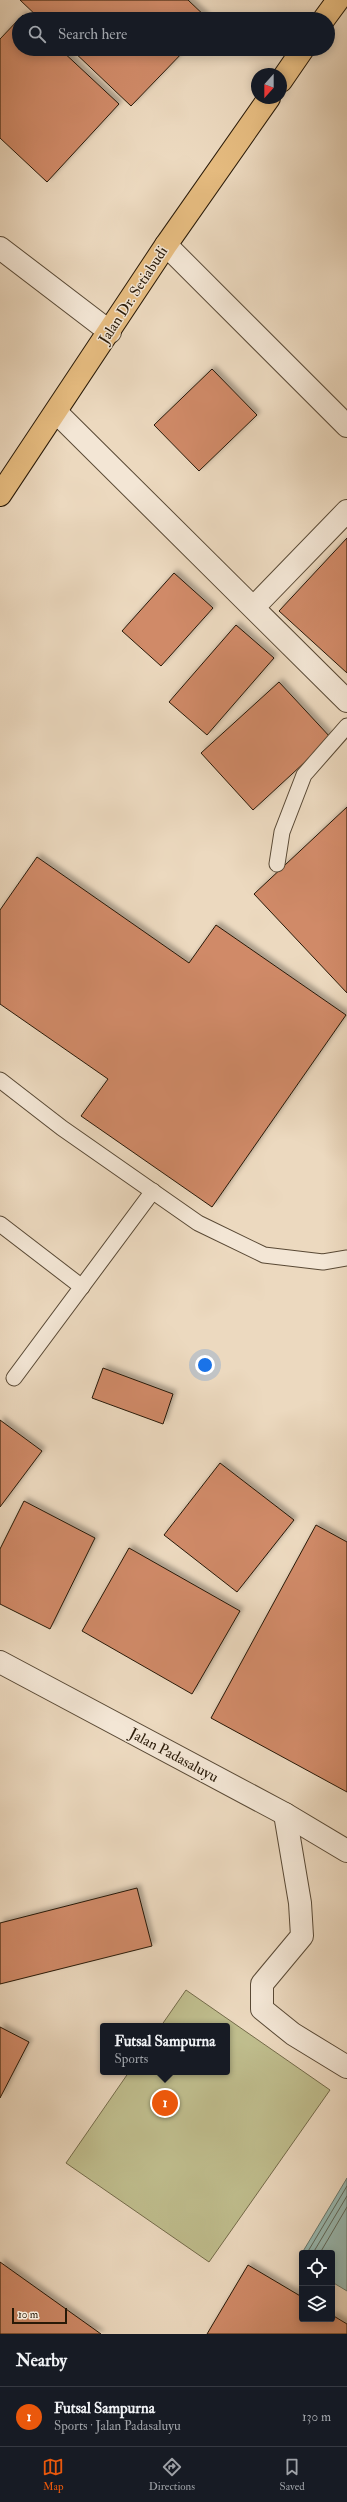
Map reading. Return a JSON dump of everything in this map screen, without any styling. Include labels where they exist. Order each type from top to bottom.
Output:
[{"type":"main road","points":[[329,12],[338,0]]},
{"type":"main road","points":[[287,72],[298,56]]},
{"type":"main road","name":"Jalan Dr. Setiabudi","points":[[0,495],[110,332],[166,245],[265,104]]},
{"type":"street","points":[[166,245],[347,426]]},
{"type":"street","points":[[0,248],[110,332]]},
{"type":"street","points":[[56,412],[347,701]]},
{"type":"street","points":[[254,607],[347,511]]},
{"type":"street","name":"Jalan Padasaluyu","points":[[0,1662],[285,1814],[347,1851]]},
{"type":"street","points":[[285,1814],[300,1902],[302,1936],[262,1984],[262,2009],[293,2034],[347,2067]]},
{"type":"lane","points":[[277,864],[282,832],[304,775],[347,726]]},
{"type":"lane","points":[[0,1080],[62,1128],[198,1223],[264,1255],[323,1262],[347,1258]]},
{"type":"lane","points":[[14,1378],[152,1191]]},
{"type":"lane","points":[[0,1224],[82,1286]]},
{"type":"shaded area","points":[[186,1990],[330,2090],[209,2262],[66,2163],[127,2075],[230,2075],[230,2023],[163,2023]]},
{"type":"water","points":[[347,2178],[347,2291],[335,2284],[335,2250],[304,2250]]},
{"type":"building","points":[[20,0],[188,0],[201,12],[33,12]]},
{"type":"building","points":[[12,26],[12,56],[68,56],[119,104],[47,182],[0,138],[0,39]]},
{"type":"building","points":[[78,56],[179,56],[131,106]]},
{"type":"building","points":[[212,369],[257,415],[199,471],[154,425]]},
{"type":"building","points":[[347,538],[347,673],[279,611]]},
{"type":"building","points":[[174,573],[213,608],[161,666],[122,631]]},
{"type":"building","points":[[236,625],[274,658],[207,735],[169,702]]},
{"type":"building","points":[[279,682],[331,738],[253,810],[201,753]]},
{"type":"building","points":[[347,807],[347,993],[254,894]]},
{"type":"building","points":[[37,857],[189,963],[216,925],[346,1015],[212,1207],[81,1116],[108,1079],[0,1004],[0,910]]},
{"type":"building","points":[[103,1368],[173,1394],[163,1424],[92,1398]]},
{"type":"building","points":[[0,1420],[42,1451],[0,1507]]},
{"type":"building","points":[[220,1463],[294,1520],[237,1592],[164,1535]]},
{"type":"building","points":[[24,1501],[95,1538],[50,1629],[0,1604],[0,1549]]},
{"type":"building","points":[[316,1525],[347,1542],[347,1792],[211,1718]]},
{"type":"building","points":[[129,1548],[240,1611],[192,1694],[82,1631]]},
{"type":"building","points":[[137,1888],[152,1946],[0,1984],[0,1923]]},
{"type":"building","points":[[0,2027],[29,2042],[0,2098]]},
{"type":"building","points":[[0,2262],[101,2334],[0,2334]]},
{"type":"building","points":[[248,2265],[299,2295],[299,2322],[335,2322],[335,2317],[347,2324],[347,2334],[207,2334]]},
{"type":"place","name":"Futsal Sampurna","points":[[165,2103]]}]
